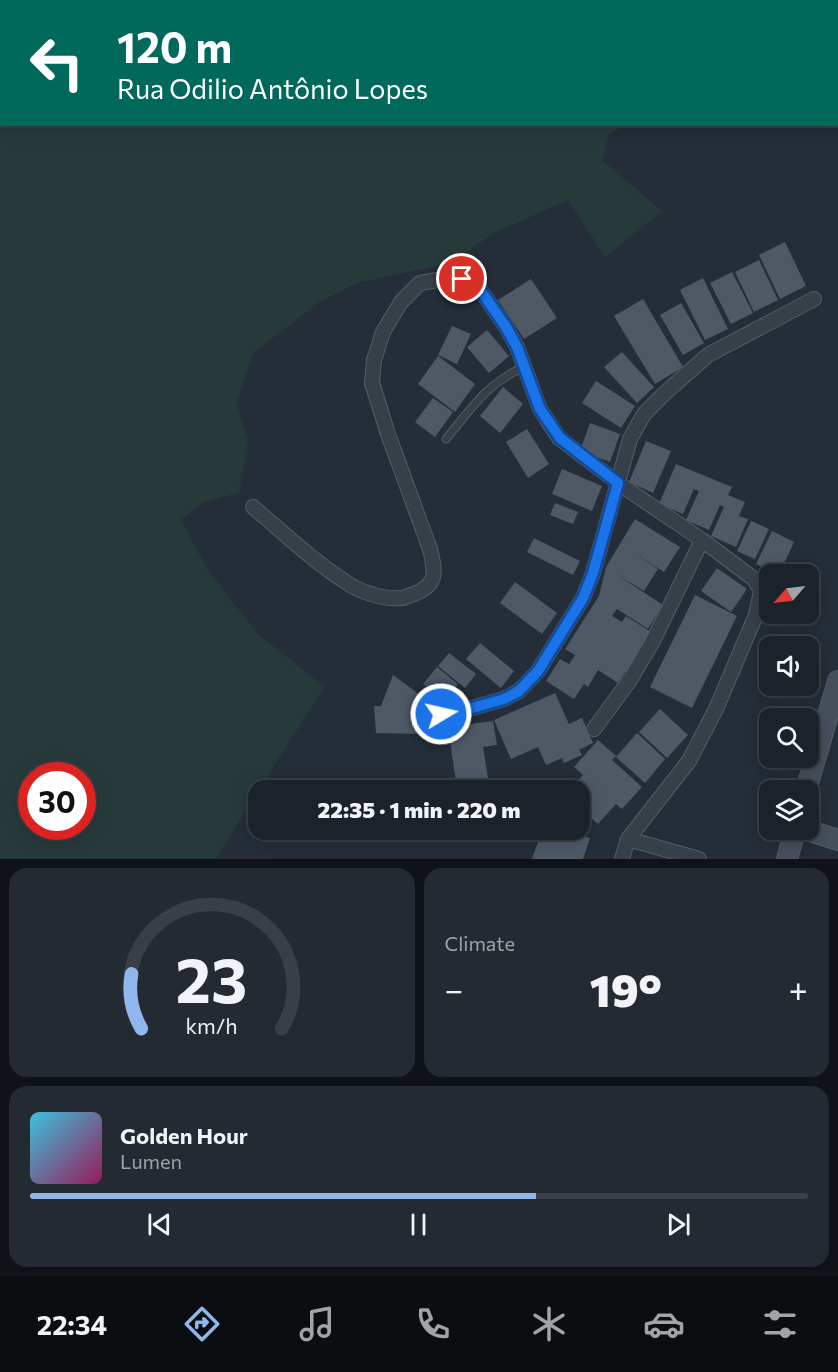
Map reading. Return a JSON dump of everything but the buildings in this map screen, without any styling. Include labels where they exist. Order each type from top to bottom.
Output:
[{"type":"main road","points":[[809,780],[838,681]]},
{"type":"main road","points":[[819,834],[838,840]]},
{"type":"main road","points":[[787,859],[792,840]]},
{"type":"street","points":[[254,507],[310,555],[353,587],[384,597],[402,598],[425,590],[434,580],[430,549],[388,435],[372,382],[374,360],[384,332],[401,302],[420,284],[442,279],[462,279],[479,288],[490,301],[517,347],[540,409],[560,438],[618,483],[702,540],[754,579],[761,591],[756,615],[717,709],[689,760],[628,839],[622,859]]},
{"type":"street","points":[[441,714],[504,699],[519,691],[538,671],[583,598],[593,573],[630,439],[644,414],[708,355],[814,298]]},
{"type":"street","points":[[594,729],[630,680],[653,640],[702,540]]},
{"type":"street","points":[[628,839],[699,859]]},
{"type":"lane","points":[[446,439],[486,391],[506,375],[524,367]]},
{"type":"shaded area","points":[[0,126],[622,126],[609,135],[602,160],[662,211],[605,257],[568,200],[496,232],[450,263],[357,283],[318,303],[253,353],[237,402],[248,442],[239,493],[206,501],[181,520],[208,570],[259,635],[325,687],[265,780],[248,780],[248,806],[216,859],[0,859]]},
{"type":"route","points":[[441,714],[504,699],[519,691],[538,671],[583,598],[593,573],[618,483],[560,438],[540,409],[517,347],[490,301],[479,288],[462,279]]}]
